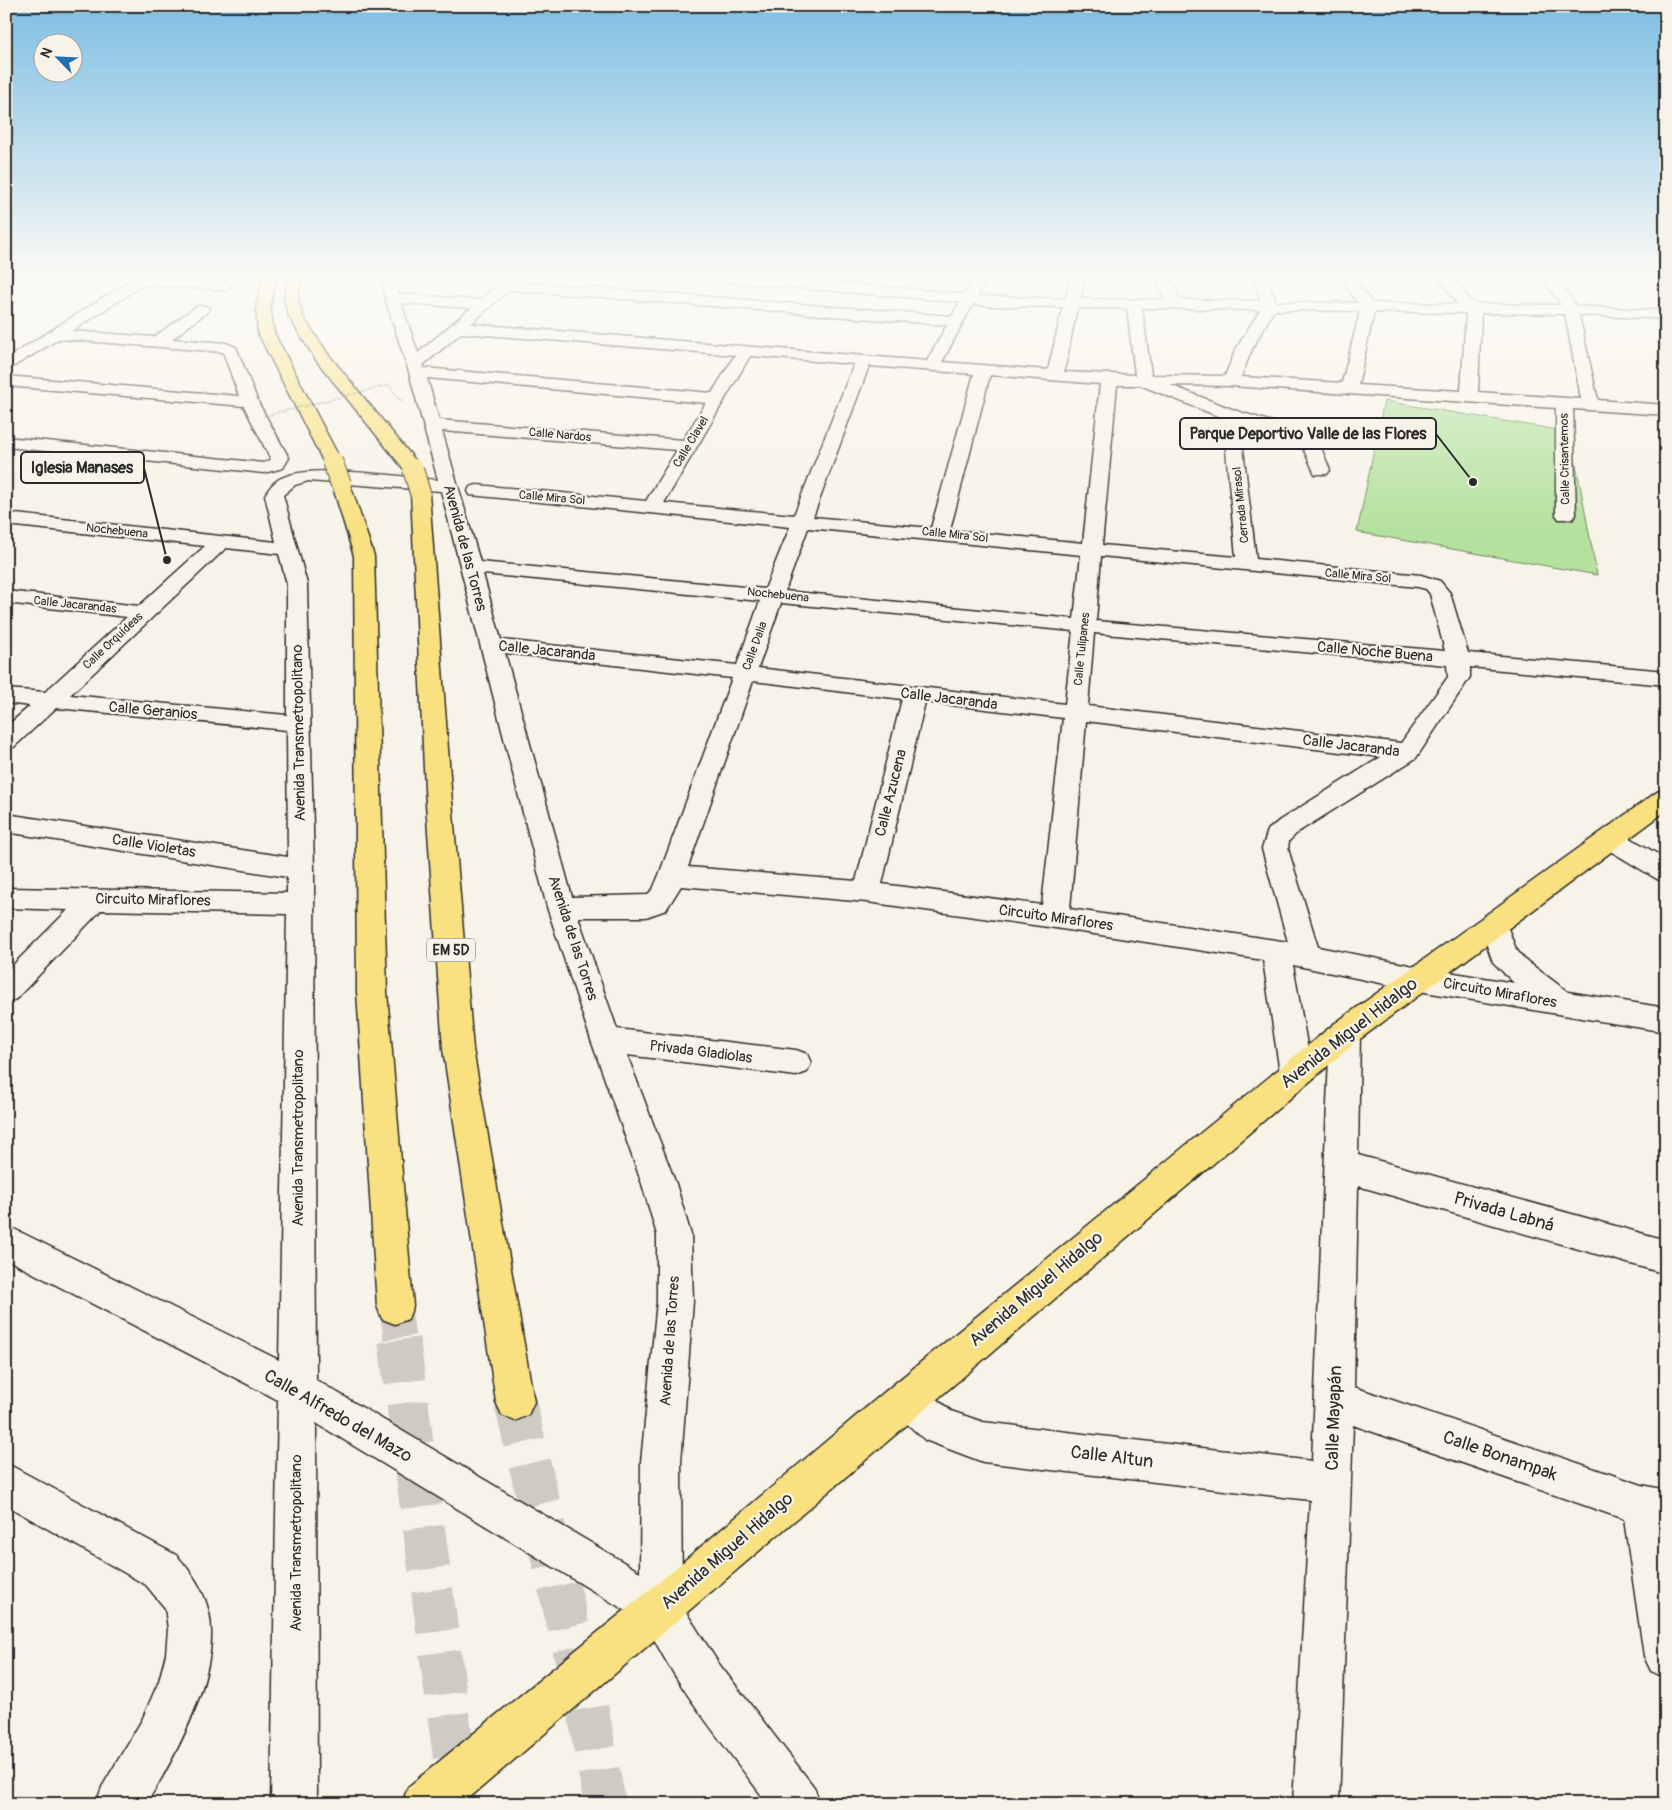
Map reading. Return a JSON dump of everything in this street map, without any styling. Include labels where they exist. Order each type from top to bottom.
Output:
[{"type":"main road","points":[[280,361],[337,473],[364,556],[372,992],[395,1306]]},
{"type":"main road","name":"EM 5D","points":[[325,361],[417,481],[458,1049],[515,1402]]},
{"type":"main road","name":"Avenida Miguel Hidalgo","points":[[425,1804],[661,1608],[906,1398],[1296,1073],[1419,979],[1663,803]]},
{"type":"street","points":[[6,442],[264,468],[277,465],[280,458],[250,402],[234,361]]},
{"type":"street","name":"Avenida de las Torres","points":[[414,361],[472,567],[561,907],[606,1040],[659,1184],[674,1235],[676,1300],[661,1462],[661,1608]]},
{"type":"street","points":[[416,368],[423,361]]},
{"type":"street","name":"Calle Clavel","points":[[652,507],[739,361]]},
{"type":"street","name":"Calle Dalia","points":[[672,875],[773,595],[863,361]]},
{"type":"street","points":[[868,361],[1109,380],[1179,379],[1231,381],[1666,410]]},
{"type":"street","points":[[930,367],[933,361]]},
{"type":"street","points":[[1055,376],[1058,361]]},
{"type":"street","points":[[1141,361],[1144,381]]},
{"type":"street","points":[[1231,381],[1239,361]]},
{"type":"street","points":[[1349,389],[1355,361]]},
{"type":"street","points":[[1469,397],[1471,361]]},
{"type":"street","points":[[1582,361],[1591,405]]},
{"type":"street","points":[[416,368],[718,398]]},
{"type":"street","points":[[939,534],[983,371]]},
{"type":"street","name":"Calle Tulipanes","points":[[1055,917],[1109,380]]},
{"type":"street","points":[[6,381],[250,402]]},
{"type":"street","points":[[1144,381],[1231,415],[1302,437],[1310,443],[1321,470]]},
{"type":"street","name":"Calle Crisantemos","points":[[1564,404],[1566,515]]},
{"type":"street","name":"Cerrada Mirasol","points":[[1231,415],[1247,566]]},
{"type":"street","name":"Calle Nardos","points":[[431,425],[689,446]]},
{"type":"street","name":"Avenida Transmetropolitano","points":[[294,1804],[301,869],[300,724],[297,584],[274,494],[277,488],[287,482],[308,476],[448,486]]},
{"type":"street","name":"Calle Mira Sol","points":[[477,491],[939,534],[1247,566],[1421,581],[1433,585],[1440,593],[1458,659]]},
{"type":"street","name":"Nochebuena","points":[[6,519],[288,549]]},
{"type":"street","name":"Calle Orquídeas","points":[[6,741],[220,542]]},
{"type":"street","name":"Nochebuena","points":[[472,567],[1084,626]]},
{"type":"street","name":"Calle Jacarandas","points":[[6,597],[144,613]]},
{"type":"street","name":"Calle Noche Buena","points":[[1084,626],[1666,678]]},
{"type":"street","name":"Calle Jacaranda","points":[[491,645],[745,673],[1075,714],[1407,752]]},
{"type":"street","points":[[1306,956],[1276,849],[1276,837],[1289,826],[1407,752],[1459,678],[1458,659]]},
{"type":"street","name":"Calle Azucena","points":[[867,892],[915,694]]},
{"type":"street","name":"Calle Geranios","points":[[6,696],[49,702],[300,724]]},
{"type":"street","name":"Calle Violetas","points":[[6,823],[301,869]]},
{"type":"street","points":[[1611,839],[1666,872]]},
{"type":"street","points":[[561,907],[646,907],[656,905],[662,898],[672,875]]},
{"type":"street","name":"Circuito Miraflores","points":[[672,875],[867,892],[1055,917],[1306,956],[1419,979],[1666,1020]]},
{"type":"street","name":"Circuito Miraflores","points":[[6,898],[300,904]]},
{"type":"street","points":[[6,991],[95,899]]},
{"type":"street","name":"Circuito Miraflores","points":[[1494,926],[1503,954],[1514,967],[1564,1004]]},
{"type":"street","points":[[1276,951],[1296,1073]]},
{"type":"street","name":"Calle Mayapán","points":[[1316,1804],[1335,1400],[1346,1033]]},
{"type":"street","name":"Privada Gladiolas","points":[[606,1040],[796,1063]]},
{"type":"street","name":"Privada Labná","points":[[1342,1166],[1666,1257]]},
{"type":"street","name":"Calle Alfredo del Mazo","points":[[6,1241],[296,1389],[661,1608]]},
{"type":"street","name":"Calle Altun","points":[[906,1398],[939,1426],[983,1442],[1331,1483]]},
{"type":"street","name":"Calle Bonampak","points":[[1335,1400],[1654,1508]]},
{"type":"street","points":[[6,1483],[161,1570],[178,1587],[187,1608],[190,1628],[186,1658],[174,1703],[129,1800]]},
{"type":"street","points":[[1654,1508],[1666,1656]]},
{"type":"street","points":[[661,1608],[675,1638],[703,1680],[765,1759],[797,1804]]},
{"type":"path","points":[[264,416],[389,385]]},
{"type":"green space","points":[[1384,401],[1570,432],[1597,575],[1357,532]]},
{"type":"tunnel","points":[[395,1306],[400,1341]]},
{"type":"tunnel","points":[[399,1340],[458,1787]]},
{"type":"tunnel","points":[[515,1402],[586,1701],[605,1804]]},
{"type":"place","name":"Parque Deportivo Valle de las Flores","points":[[1473,482]]},
{"type":"place","name":"Iglesia Manases","points":[[167,560]]}]
